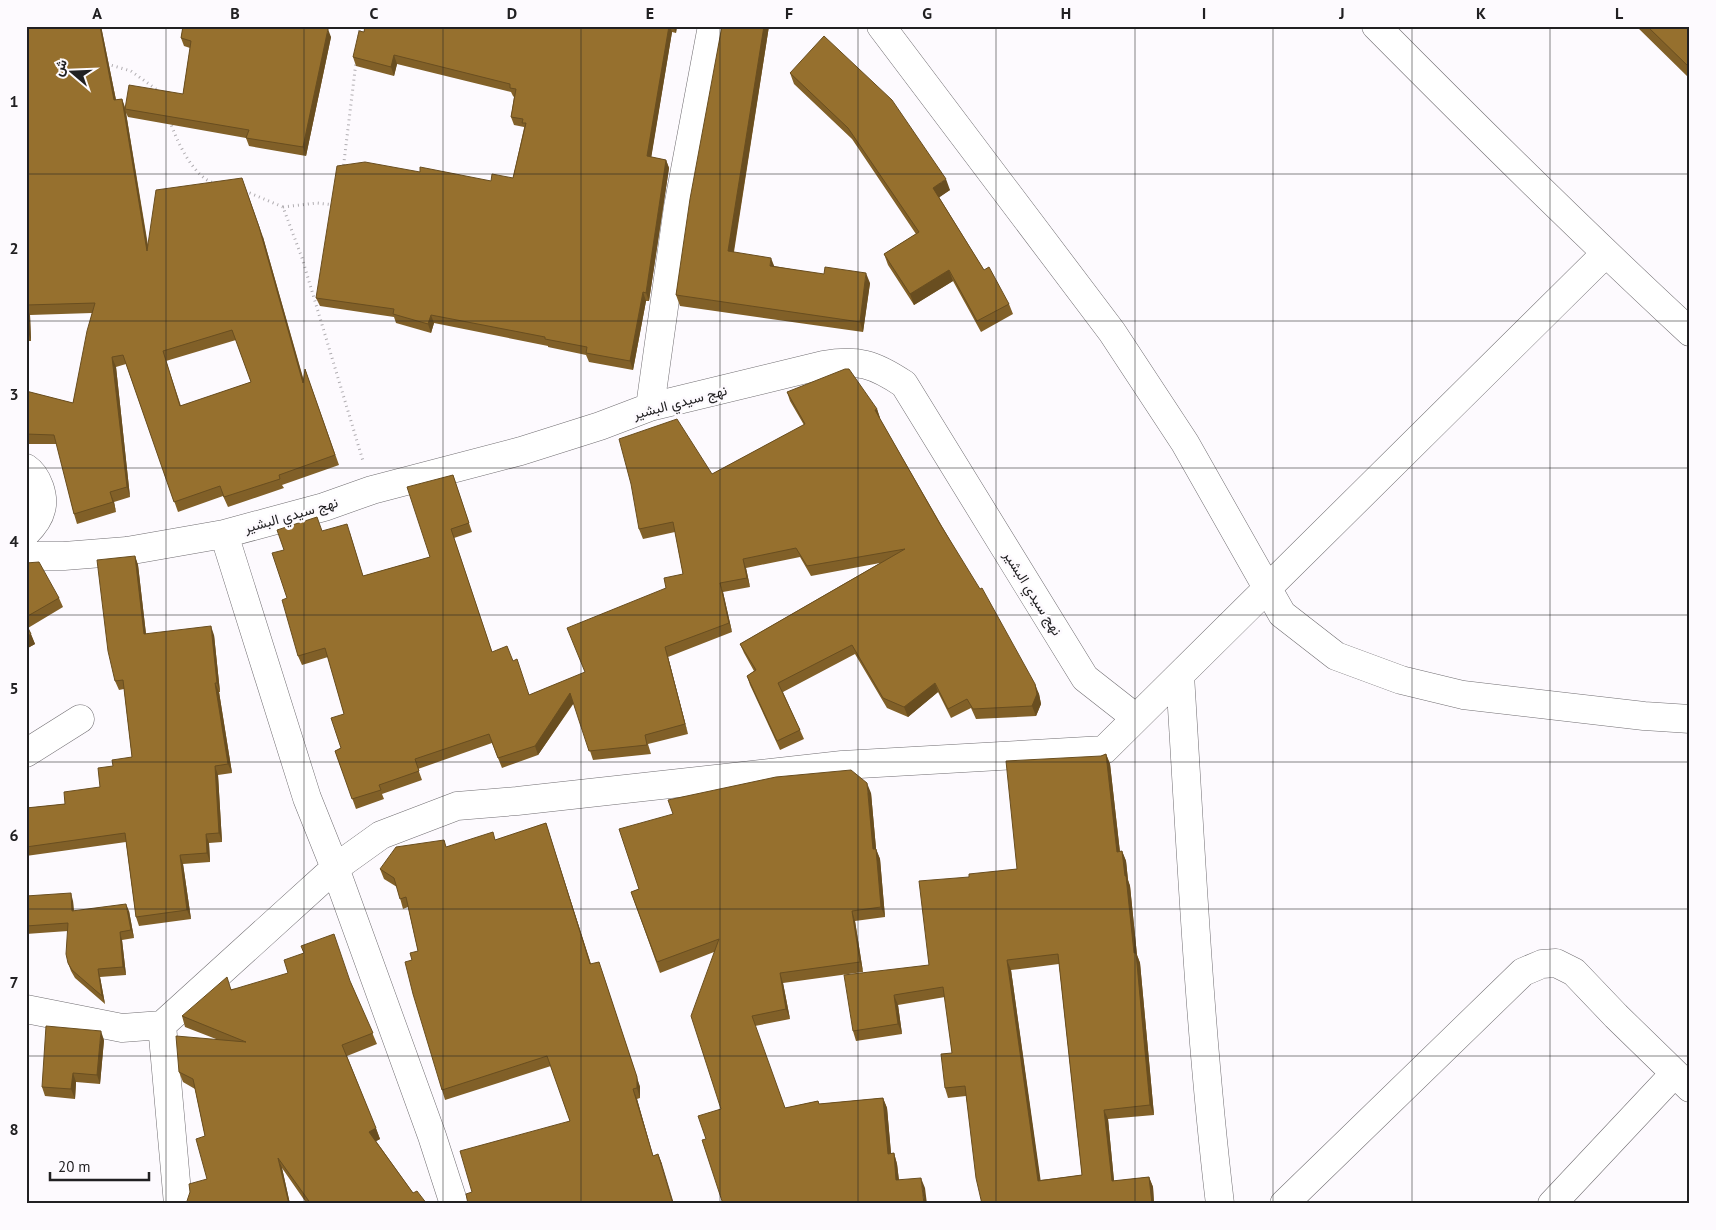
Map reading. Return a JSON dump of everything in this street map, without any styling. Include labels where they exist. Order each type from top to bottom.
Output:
[{"type":"street","points":[[650,407],[678,207],[712,26]]},
{"type":"street","points":[[881,26],[1112,332],[1185,442],[1282,614],[1336,656],[1400,680],[1463,695],[1644,716],[1690,719]]},
{"type":"street","points":[[1376,26],[1496,147],[1606,254],[1690,332]]},
{"type":"street","points":[[26,1009],[122,1028],[162,1025],[335,868],[381,835],[457,806],[842,765],[1104,750],[1606,254]]},
{"type":"street","name":"نهج سيدي البشير","points":[[26,556],[64,556],[127,551],[224,534],[324,507],[372,490],[521,451],[600,426],[650,407],[844,361],[884,371],[904,384],[1085,678],[1136,718]]},
{"type":"street","points":[[26,468],[35,476],[42,503],[37,520],[26,533]]},
{"type":"street","points":[[224,534],[308,798],[432,1136],[454,1204]]},
{"type":"street","points":[[1180,675],[1200,1004],[1220,1204]]},
{"type":"street","points":[[26,753],[80,719]]},
{"type":"street","points":[[1284,1204],[1523,972],[1542,964],[1556,963],[1574,972],[1682,1081],[1552,1204]]},
{"type":"street","points":[[162,1025],[178,1204]]},
{"type":"path","points":[[358,45],[360,26]]},
{"type":"path","points":[[342,177],[356,55]]},
{"type":"path","points":[[102,63],[131,71],[160,90],[162,99]]},
{"type":"path","points":[[168,116],[184,154],[208,181],[216,184]]},
{"type":"path","points":[[243,190],[283,207],[317,203],[339,206]]},
{"type":"path","points":[[283,207],[302,258],[372,490]]},
{"type":"building","points":[[26,26],[100,26],[114,100],[122,99],[147,251],[156,190],[242,178],[259,227],[303,383],[305,369],[335,455],[279,475],[280,479],[224,497],[220,486],[174,502],[123,355],[112,357],[127,487],[110,492],[113,502],[74,514],[54,435],[26,434],[26,391],[73,403],[87,331],[95,303],[26,305]],"holes":[[[232,330],[251,382],[180,406],[163,351]]]},
{"type":"building","points":[[183,26],[319,26],[328,29],[303,147],[246,138],[249,130],[125,109],[129,85],[183,94],[191,41],[181,38]]},
{"type":"building","points":[[365,26],[669,26],[647,156],[666,160],[646,293],[643,292],[630,361],[586,353],[587,347],[545,339],[545,337],[431,315],[428,324],[393,314],[394,309],[316,298],[337,166],[365,162],[420,172],[420,167],[491,181],[492,174],[513,178],[526,123],[522,123],[523,119],[511,117],[516,89],[510,88],[510,84],[394,55],[391,67],[353,57],[359,31],[364,32]]},
{"type":"building","points":[[722,26],[764,26],[728,251],[771,258],[770,266],[824,274],[825,267],[866,273],[860,322],[676,295],[690,199]]},
{"type":"building","points":[[1647,26],[1690,26],[1690,68]]},
{"type":"building","points":[[824,36],[892,100],[946,179],[933,188],[984,270],[989,267],[1009,304],[977,321],[949,270],[910,294],[884,254],[919,232],[848,128],[790,73]]},
{"type":"building","points":[[26,305],[28,331],[26,331]]},
{"type":"building","points":[[849,369],[877,409],[875,410],[940,524],[980,589],[982,588],[1035,684],[1037,694],[1032,706],[973,709],[967,699],[948,709],[935,683],[904,707],[883,698],[852,645],[778,683],[800,730],[777,741],[747,676],[756,670],[740,644],[905,549],[807,566],[796,548],[743,559],[747,578],[720,583],[729,623],[665,647],[685,724],[645,735],[647,745],[589,751],[570,693],[535,746],[498,758],[489,734],[415,759],[419,771],[379,785],[381,790],[352,799],[335,751],[341,748],[331,718],[344,714],[325,648],[298,656],[282,600],[287,598],[272,553],[284,550],[277,530],[317,517],[322,531],[347,524],[363,576],[430,557],[407,487],[453,475],[469,523],[451,529],[492,652],[507,646],[513,661],[517,659],[529,695],[585,672],[567,628],[666,588],[664,578],[683,574],[673,522],[639,529],[631,484],[619,439],[677,419],[712,474],[805,424],[787,392]]},
{"type":"building","points":[[135,556],[144,634],[211,626],[217,683],[215,683],[228,764],[215,766],[219,833],[206,834],[207,853],[180,855],[187,910],[136,917],[125,833],[26,847],[26,808],[65,804],[64,792],[100,787],[98,768],[113,766],[112,760],[132,757],[123,680],[115,681],[108,651],[97,560]]},
{"type":"building","points":[[39,562],[59,598],[26,617],[26,563]]},
{"type":"building","points":[[26,624],[31,634],[26,637]]},
{"type":"building","points":[[1106,754],[1117,852],[1122,851],[1126,876],[1134,953],[1136,953],[1150,1105],[1104,1110],[1112,1181],[1149,1177],[1152,1204],[982,1204],[976,1178],[965,1086],[945,1088],[941,1054],[952,1053],[943,987],[894,995],[898,1024],[853,1031],[844,975],[929,965],[919,881],[969,877],[969,874],[1017,869],[1006,761],[1101,756]],"holes":[[[1058,954],[1082,1175],[1038,1181],[1007,960]]]},
{"type":"building","points":[[851,770],[867,783],[873,849],[876,849],[881,907],[852,911],[860,962],[780,973],[786,1009],[752,1016],[785,1108],[818,1101],[819,1104],[883,1098],[888,1154],[894,1153],[896,1180],[921,1178],[924,1204],[723,1204],[702,1140],[706,1139],[698,1116],[721,1109],[691,1016],[719,939],[657,962],[631,892],[639,889],[619,829],[673,814],[668,800],[776,777]]},
{"type":"building","points":[[546,823],[590,964],[599,962],[637,1077],[637,1088],[633,1089],[653,1156],[658,1154],[673,1204],[468,1204],[466,1194],[472,1192],[460,1151],[570,1121],[547,1056],[442,1090],[405,962],[412,960],[410,953],[418,951],[406,897],[400,899],[394,878],[380,869],[396,847],[444,840],[446,847],[493,832],[495,840]]},
{"type":"building","points":[[71,893],[72,911],[126,904],[131,930],[120,932],[123,967],[98,969],[102,996],[72,970],[68,963],[66,954],[68,923],[26,926],[26,896]]},
{"type":"building","points":[[334,934],[350,981],[373,1033],[342,1045],[376,1128],[369,1132],[413,1193],[417,1191],[427,1204],[311,1204],[278,1158],[289,1204],[188,1204],[189,1184],[207,1179],[196,1139],[205,1136],[193,1079],[179,1072],[176,1036],[246,1042],[182,1016],[227,977],[231,990],[288,973],[284,960],[304,953],[301,946]]},
{"type":"building","points":[[46,1026],[101,1031],[97,1075],[73,1073],[71,1089],[42,1087]]}]
